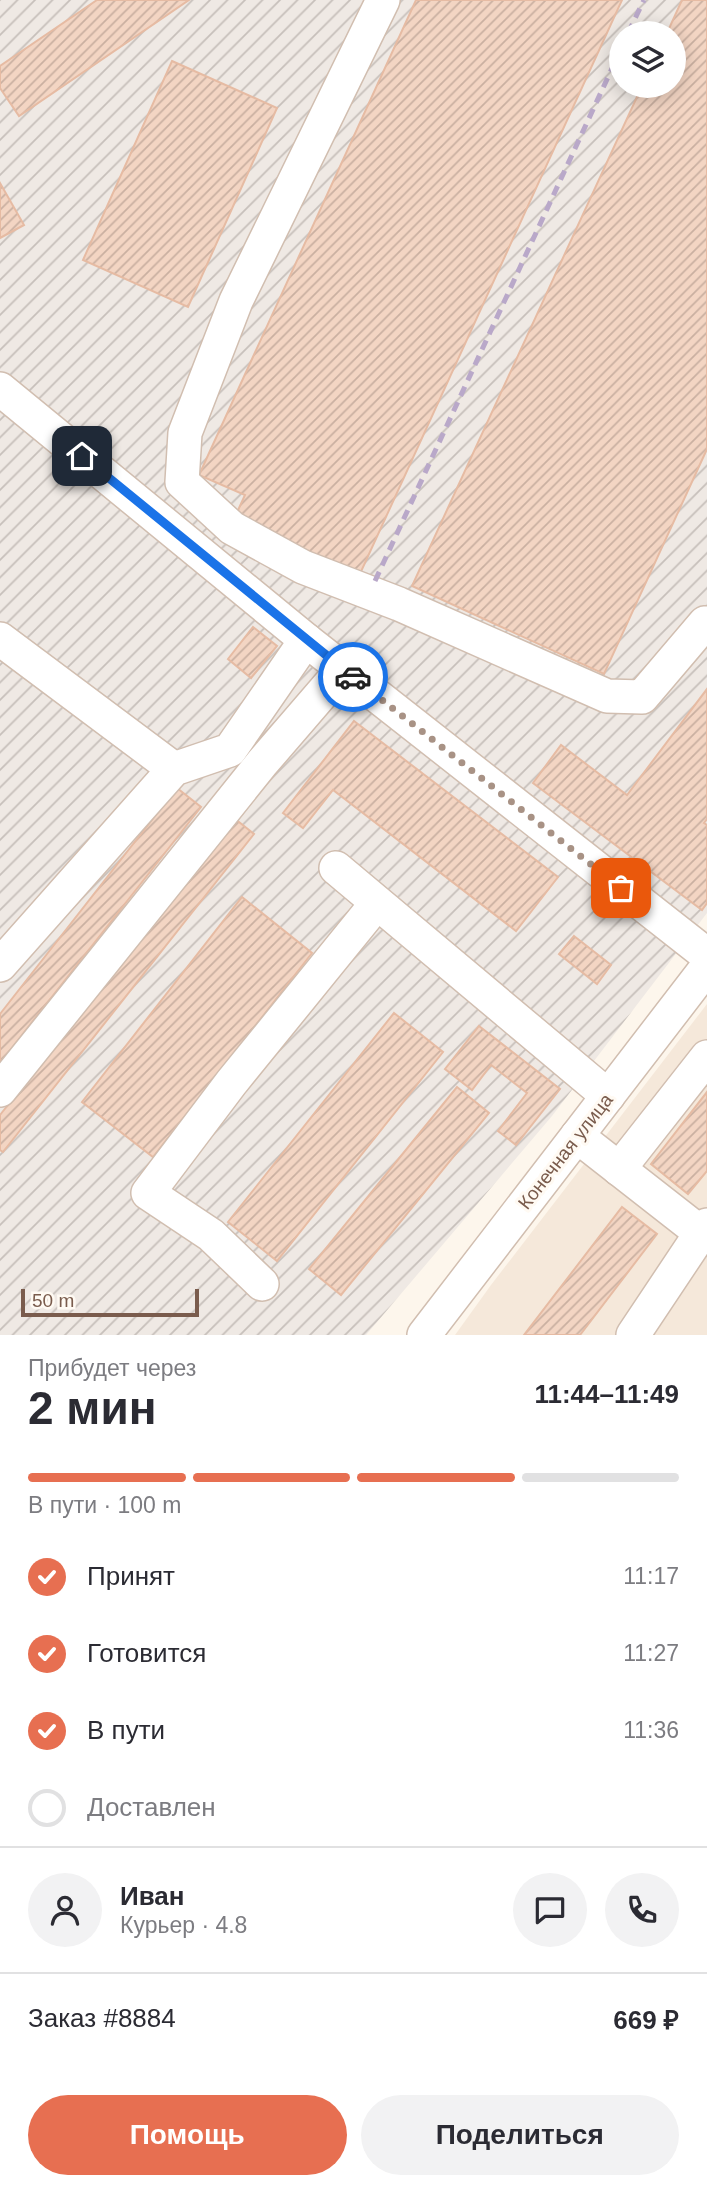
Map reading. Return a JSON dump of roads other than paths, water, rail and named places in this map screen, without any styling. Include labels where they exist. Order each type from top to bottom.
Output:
[{"type":"street","points":[[383,0],[236,301],[185,433],[182,482],[232,528],[303,567],[400,604],[607,696],[642,697],[706,621]]},
{"type":"street","points":[[0,389],[306,640],[707,955]]},
{"type":"street","points":[[0,639],[174,768]]},
{"type":"street","points":[[0,965],[174,768],[230,750],[306,640]]},
{"type":"street","points":[[0,1090],[262,763],[343,669]]},
{"type":"street","points":[[336,869],[608,1096]]},
{"type":"street","points":[[262,1284],[211,1235],[148,1193],[231,1083],[377,903]]},
{"type":"street","name":"Конечная улица","points":[[424,1335],[707,967]]},
{"type":"street","points":[[620,1169],[707,1057]]},
{"type":"street","points":[[577,1136],[704,1229],[633,1335]]},
{"type":"railway","points":[[634,21],[644,0]]},
{"type":"railway","points":[[375,581],[609,75]]}]
